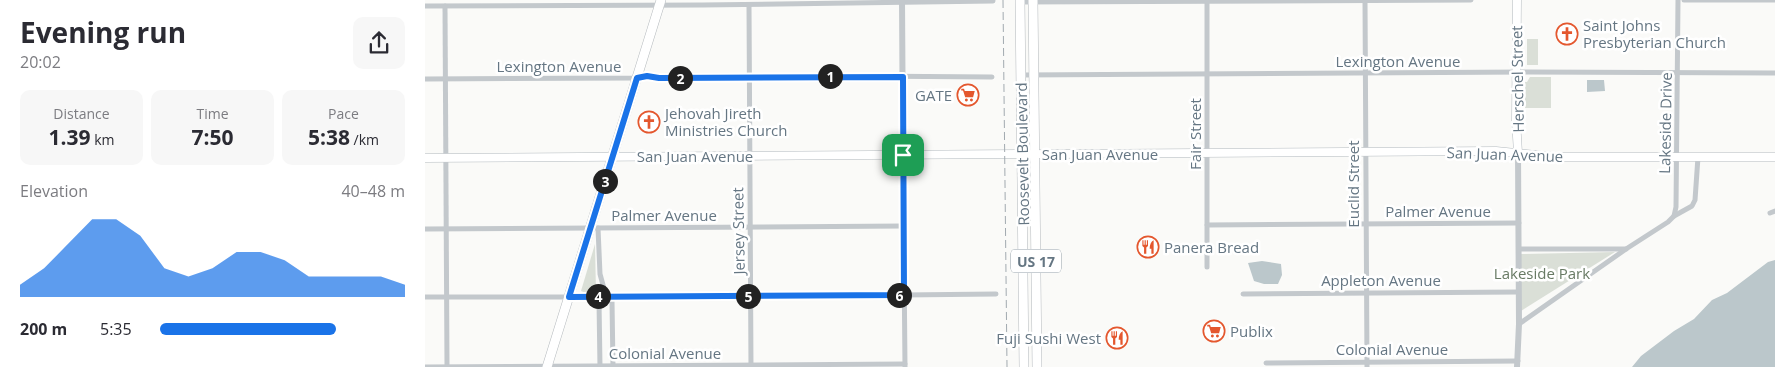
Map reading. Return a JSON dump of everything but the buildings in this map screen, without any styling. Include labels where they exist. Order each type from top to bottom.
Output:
[{"type":"main road","name":"Herschel Street","points":[[1517,0],[1518,153]]},
{"type":"main road","name":"Roosevelt Boulevard","points":[[1020,1],[1024,367]]},
{"type":"main road","name":"Roosevelt Boulevard","points":[[1033,1],[1037,367]]},
{"type":"main road","points":[[547,367],[569,297],[594,228],[612,156],[660,3]]},
{"type":"main road","name":"San Juan Avenue","points":[[425,158],[1496,151],[1556,156],[1775,157]]},
{"type":"main road","points":[[1023,230],[1027,236],[1029,274],[1036,283]]},
{"type":"street","name":"Euclid Street","points":[[1365,0],[1367,364]]},
{"type":"street","points":[[1020,1],[1471,0]]},
{"type":"street","name":"Lakeside Drive","points":[[1674,216],[1676,207],[1677,157],[1678,0]]},
{"type":"street","points":[[1684,0],[1775,0]]},
{"type":"street","points":[[425,6],[660,3],[749,5],[902,1],[993,2]]},
{"type":"street","points":[[902,1],[905,366]]},
{"type":"street","name":"Fair Street","points":[[1207,1],[1207,268]]},
{"type":"street","name":"Jersey Street","points":[[749,5],[751,366]]},
{"type":"street","points":[[445,6],[447,367]]},
{"type":"street","name":"Lexington Avenue","points":[[1021,75],[1516,72],[1775,73]]},
{"type":"street","name":"Lexington Avenue","points":[[425,79],[637,78],[647,76],[659,78],[992,77]]},
{"type":"street","name":"Herschel Street","points":[[1517,364],[1519,324],[1518,153]]},
{"type":"street","points":[[1519,324],[1691,206],[1695,200],[1698,157]]},
{"type":"street","name":"Palmer Avenue","points":[[1207,225],[1519,223]]},
{"type":"street","name":"Palmer Avenue","points":[[425,229],[904,226]]},
{"type":"street","points":[[594,228],[605,296],[612,302],[613,366]]},
{"type":"street","points":[[1519,249],[1626,249]]},
{"type":"street","name":"Appleton Avenue","points":[[1243,294],[1518,292]]},
{"type":"street","points":[[425,297],[996,294]]},
{"type":"street","points":[[600,366],[599,301],[605,296]]},
{"type":"street","name":"Colonial Avenue","points":[[1266,363],[1517,364]]},
{"type":"street","name":"Colonial Avenue","points":[[425,367],[905,366]]},
{"type":"green space","points":[[1527,39],[1538,39],[1538,65],[1527,65]]},
{"type":"green space","points":[[1530,77],[1551,77],[1551,108],[1525,108],[1525,82]]},
{"type":"green space","points":[[595,244],[596,293],[588,294],[581,291]]},
{"type":"green space","name":"Lakeside Park","points":[[1615,252],[1521,311],[1521,254]]},
{"type":"shaded area","points":[[1587,80],[1604,80],[1605,91],[1587,92]]},
{"type":"shaded area","points":[[1775,260],[1775,367],[1632,367],[1641,356],[1674,331],[1694,319],[1712,300],[1727,293],[1768,262]]},
{"type":"shaded area","points":[[1262,261],[1281,264],[1282,275],[1278,284],[1264,284],[1254,281],[1248,263]]},
{"type":"railway","points":[[1003,0],[1007,367]]},
{"type":"place","name":"Saint Johns Presbyterian Church","points":[[1567,34]]},
{"type":"place","name":"GATE","points":[[968,95]]},
{"type":"place","name":"Jehovah Jireth Ministries Church","points":[[649,122]]},
{"type":"place","name":"Panera Bread","points":[[1148,247]]},
{"type":"place","name":"Publix","points":[[1214,331]]},
{"type":"place","name":"Fuji Sushi West","points":[[1117,338]]},
{"type":"route","points":[[647,76],[659,78],[903,77],[903,155],[904,295],[569,297],[637,78],[647,76]]}]
